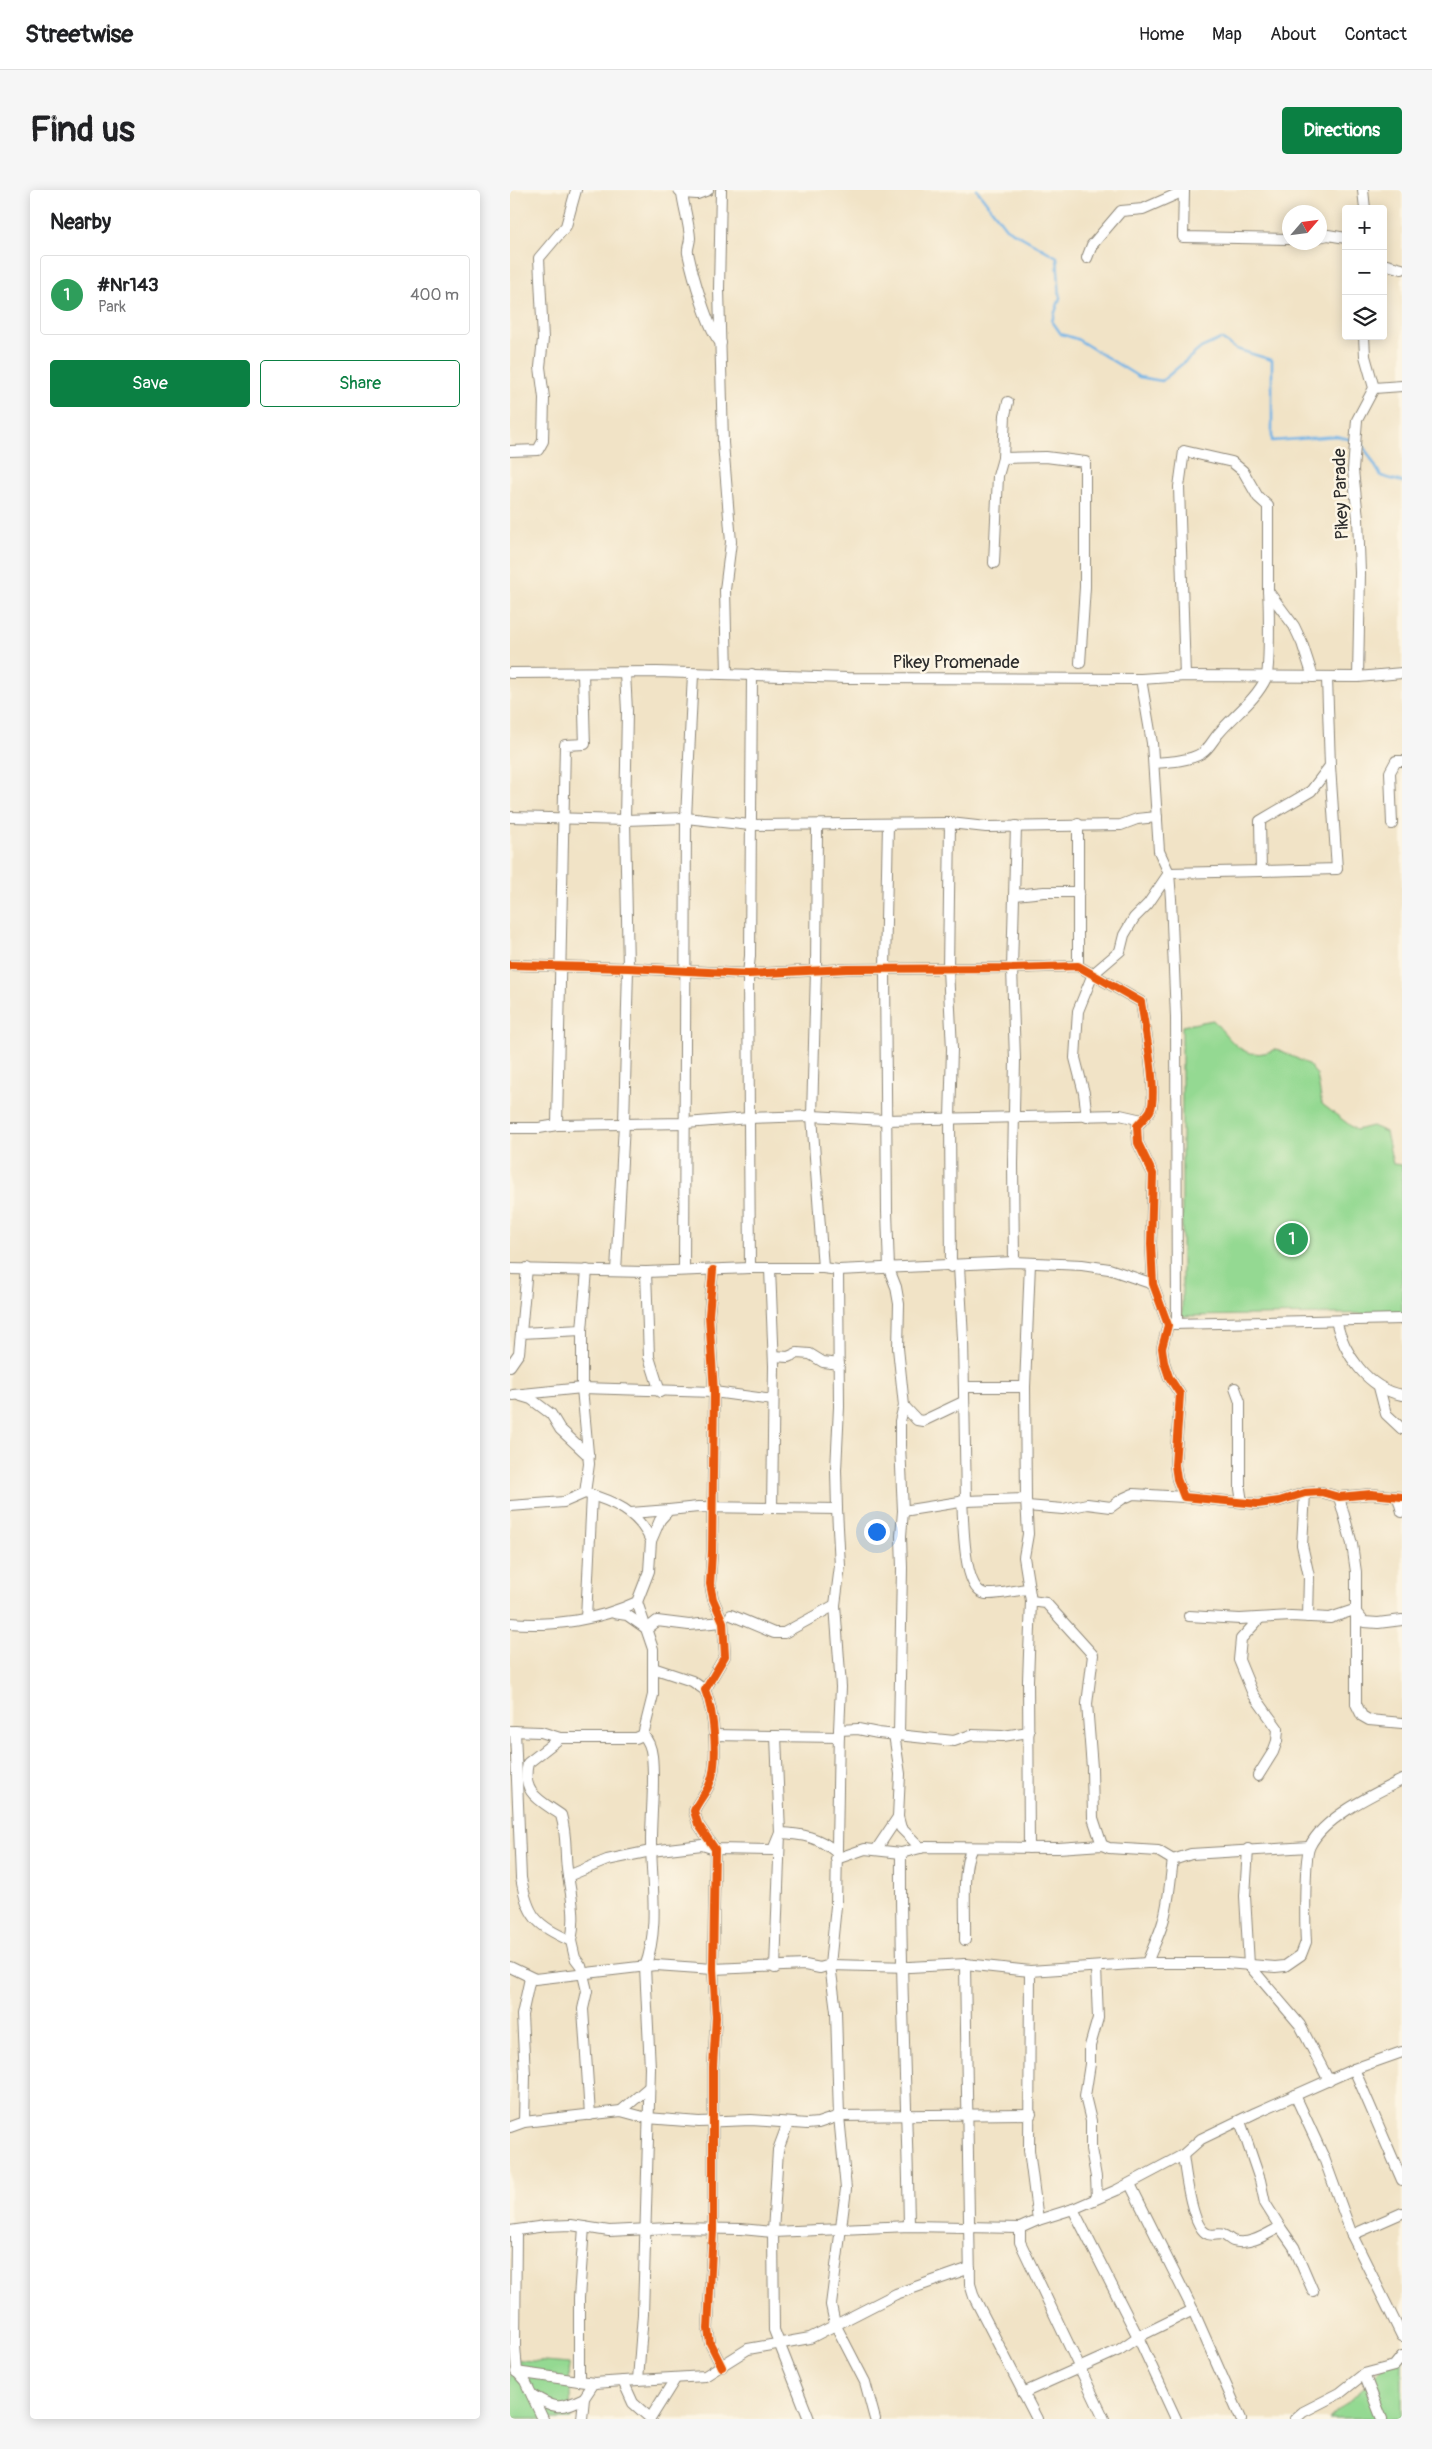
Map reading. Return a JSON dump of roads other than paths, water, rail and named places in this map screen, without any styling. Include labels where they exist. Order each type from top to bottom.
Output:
[{"type":"street","points":[[510,451],[538,450],[543,441],[544,398],[540,367],[543,339],[539,258],[566,226],[576,190]]},
{"type":"street","points":[[708,190],[698,194],[680,191],[690,240],[688,251],[691,263],[706,314],[714,333],[721,343]]},
{"type":"street","points":[[721,190],[719,290],[723,443],[731,542],[725,590],[727,674]]},
{"type":"street","points":[[1087,258],[1092,245],[1121,211],[1143,210],[1184,190],[1182,237],[1282,239]]},
{"type":"street","points":[[1363,190],[1365,205]]},
{"type":"street","points":[[1327,236],[1342,238]]},
{"type":"street","points":[[1387,265],[1402,269]]},
{"type":"street","points":[[1364,340],[1365,356],[1374,388],[1402,386]]},
{"type":"street","name":"Pikey Parade","points":[[1358,678],[1360,657],[1360,564],[1353,470],[1357,420],[1374,388]]},
{"type":"street","points":[[994,563],[998,476],[1003,458],[1005,415],[1008,402]]},
{"type":"street","points":[[1154,763],[1174,761],[1203,753],[1220,731],[1238,715],[1267,677],[1267,639],[1270,621],[1268,506],[1258,497],[1243,471],[1232,462],[1184,451],[1179,487],[1185,676]]},
{"type":"street","points":[[1003,458],[1046,457],[1085,462],[1085,587],[1080,663]]},
{"type":"street","points":[[1268,591],[1294,626],[1302,643],[1313,677]]},
{"type":"street","name":"Pikey Promenade","points":[[510,673],[752,674],[847,678],[1141,679],[1185,676],[1358,678],[1402,673]]},
{"type":"street","points":[[557,1125],[557,1044],[561,967],[565,745],[585,744],[586,713],[584,708],[583,674]]},
{"type":"street","points":[[616,1271],[624,1124],[628,968],[625,820],[627,711],[625,674]]},
{"type":"street","points":[[684,1270],[686,818],[693,674]]},
{"type":"street","points":[[750,1268],[748,974],[753,759],[752,674]]},
{"type":"street","points":[[1169,873],[1337,869],[1330,766],[1327,678]]},
{"type":"street","points":[[1141,679],[1154,763],[1160,851],[1169,873],[1176,1017],[1173,1324],[1162,1348],[1168,1377],[1180,1394],[1175,1465],[1177,1479],[1184,1497]]},
{"type":"street","points":[[1392,824],[1390,772],[1396,761],[1402,760]]},
{"type":"street","points":[[1261,871],[1260,821],[1311,791],[1330,766]]},
{"type":"street","points":[[510,817],[625,820],[686,818],[750,825],[950,824],[986,828],[1078,824],[1121,825],[1157,817]]},
{"type":"street","points":[[888,824],[885,969],[885,1120],[889,1269],[896,1287],[899,1304],[898,1348],[904,1406],[900,1430],[903,1511],[896,1734],[900,1774],[898,1817],[901,1828],[920,1848]]},
{"type":"street","points":[[950,824],[948,969],[952,1050],[950,1118],[955,1266],[964,1386],[964,1501],[967,1562],[971,1580],[977,1590],[985,1594],[1028,1589]]},
{"type":"street","points":[[1078,824],[1078,966]]},
{"type":"street","points":[[817,826],[812,1116],[823,1268]]},
{"type":"street","points":[[1014,1262],[1016,1060],[1012,968],[1016,826]]},
{"type":"street","points":[[1088,1117],[1075,1058],[1078,1011],[1092,974],[1120,951],[1124,935],[1134,918],[1148,904],[1169,873]]},
{"type":"street","points":[[1015,895],[1044,892],[1079,892]]},
{"type":"street","points":[[510,966],[628,968],[748,974],[885,969],[1078,966],[1141,1002],[1149,1053],[1151,1110],[1137,1126],[1138,1143],[1153,1174],[1151,1244],[1153,1284],[1173,1324]]},
{"type":"street","points":[[510,1128],[539,1128],[557,1125],[686,1123],[812,1116],[885,1120],[1120,1115],[1142,1120]]},
{"type":"street","points":[[510,1269],[646,1272],[750,1268],[823,1268],[838,1270],[1014,1262],[1082,1265],[1109,1269],[1153,1284]]},
{"type":"street","points":[[1029,1848],[1028,1680],[1031,1601],[1024,1557],[1028,1534],[1025,1387],[1030,1263]]},
{"type":"street","points":[[510,1366],[519,1353],[527,1268]]},
{"type":"street","points":[[770,1269],[774,1356],[772,1508]]},
{"type":"street","points":[[586,1618],[589,1456],[582,1388],[582,1330],[587,1270]]},
{"type":"street","points":[[704,1690],[724,1656],[727,1618],[713,1599],[710,1584],[714,1392],[709,1315],[713,1270]]},
{"type":"street","points":[[838,1270],[837,1509],[840,1566],[835,1605],[841,1687],[836,1906],[830,1964],[836,2011],[840,2116],[846,2180],[831,2305],[835,2324],[865,2382],[875,2419]]},
{"type":"street","points":[[646,1272],[649,1357],[660,1392]]},
{"type":"street","points":[[1173,1324],[1402,1319]]},
{"type":"street","points":[[1336,1321],[1340,1337],[1354,1361],[1379,1386],[1390,1393],[1402,1395]]},
{"type":"street","points":[[521,1333],[582,1330]]},
{"type":"street","points":[[774,1356],[788,1357],[797,1353],[810,1354],[823,1362],[838,1364]]},
{"type":"street","points":[[964,1386],[1025,1387]]},
{"type":"street","points":[[1379,1386],[1386,1414],[1402,1429]]},
{"type":"street","points":[[512,1395],[582,1388],[660,1392],[714,1392],[773,1400]]},
{"type":"street","points":[[1235,1388],[1240,1402],[1240,1489],[1242,1502]]},
{"type":"street","points":[[512,1395],[531,1399],[546,1409],[557,1421],[560,1429],[589,1456]]},
{"type":"street","points":[[900,1430],[963,1402]]},
{"type":"street","points":[[904,1406],[917,1420],[923,1421]]},
{"type":"street","points":[[903,1511],[964,1501],[1027,1502],[1063,1509],[1087,1504],[1110,1507],[1122,1498],[1132,1494],[1269,1503],[1305,1493],[1321,1492],[1339,1497],[1371,1494],[1400,1497],[1402,1512]]},
{"type":"street","points":[[1305,1493],[1302,1545],[1309,1576],[1308,1617]]},
{"type":"street","points":[[510,1506],[564,1502],[588,1494],[609,1500],[631,1514],[647,1533],[651,1541]]},
{"type":"street","points":[[1339,1497],[1352,1544],[1356,1572],[1354,1610],[1356,1704],[1362,1716],[1369,1720],[1402,1723]]},
{"type":"street","points":[[631,1514],[685,1507],[712,1506],[837,1509]]},
{"type":"street","points":[[510,1622],[527,1624],[586,1618],[614,1613],[636,1602],[649,1572],[651,1541],[660,1520],[669,1510]]},
{"type":"street","points":[[1031,1601],[1046,1603],[1092,1655],[1086,1704],[1092,1768],[1093,1818],[1102,1845]]},
{"type":"street","points":[[571,1941],[543,1927],[525,1899],[521,1878],[512,1731],[541,1732],[560,1738],[636,1738],[643,1735],[652,1706],[654,1649],[636,1602]]},
{"type":"street","points":[[647,1629],[657,1622],[689,1625],[727,1618],[774,1632],[784,1633],[835,1605]]},
{"type":"street","points":[[1189,1616],[1330,1618],[1354,1610]]},
{"type":"street","points":[[1354,1610],[1364,1622],[1378,1623],[1402,1620]]},
{"type":"street","points":[[614,1613],[628,1615],[647,1629]]},
{"type":"street","points":[[1258,1776],[1273,1752],[1277,1741],[1278,1729],[1253,1694],[1239,1660],[1241,1639],[1260,1618]]},
{"type":"street","points":[[653,1668],[692,1681],[704,1690],[711,1704],[714,1756],[710,1783],[694,1811],[698,1824],[715,1849],[713,1969],[716,2017],[713,2067],[713,2230],[708,2329],[710,2343],[722,2366]]},
{"type":"street","points":[[714,1735],[776,1736],[839,1733],[858,1729],[954,1741],[971,1735],[1004,1736],[1029,1732]]},
{"type":"street","points":[[638,2380],[643,2314],[650,2043],[645,1967],[650,1953],[653,1932],[651,1851],[652,1757],[649,1741],[643,1735]]},
{"type":"street","points":[[775,1968],[780,1833],[776,1736]]},
{"type":"street","points":[[560,1738],[528,1763],[526,1783],[534,1797],[562,1815],[567,1834],[568,1876],[574,1913],[571,1941],[583,1972],[587,1991],[583,2009],[590,2115]]},
{"type":"street","points":[[510,1967],[530,1978],[552,1978],[583,1972],[656,1965],[713,1969],[775,1968],[805,1965],[820,1968],[830,1964],[903,1967],[965,1964],[1030,1971],[1096,1968],[1147,1963],[1285,1966],[1302,1955],[1306,1942],[1309,1847],[1323,1828],[1362,1801],[1402,1780]]},
{"type":"street","points":[[876,1850],[898,1817]]},
{"type":"street","points":[[780,1833],[809,1837],[827,1844],[836,1855]]},
{"type":"street","points":[[568,1876],[607,1860],[651,1851],[702,1845],[715,1849],[772,1850],[780,1833]]},
{"type":"street","points":[[836,1855],[864,1849],[901,1853],[920,1848],[1029,1848],[1102,1845],[1110,1848],[1158,1851],[1173,1860],[1191,1854],[1213,1854],[1248,1849],[1309,1847]]},
{"type":"street","points":[[965,1940],[965,1873],[967,1856],[972,1848]]},
{"type":"street","points":[[1248,1849],[1244,1896],[1249,1965],[1300,2025],[1329,2081]]},
{"type":"street","points":[[901,1853],[909,2226]]},
{"type":"street","points":[[1147,1963],[1168,1902],[1173,1860]]},
{"type":"street","points":[[965,1964],[971,2289],[1036,2419]]},
{"type":"street","points":[[1096,1968],[1098,2018],[1090,2046],[1090,2064],[1085,2096],[1091,2120],[1091,2149],[1096,2177],[1097,2198]]},
{"type":"street","points":[[1030,1971],[1030,2150],[1038,2220]]},
{"type":"street","points":[[524,2122],[525,2075],[522,2015],[530,1978]]},
{"type":"street","points":[[513,2372],[515,2346],[512,2231],[556,2225],[609,2231],[741,2229],[773,2232],[909,2226],[1020,2228],[1073,2209],[1130,2184],[1183,2155],[1201,2139],[1354,2069],[1402,2052]]},
{"type":"street","points":[[1354,2069],[1402,2180]]},
{"type":"street","points":[[620,2111],[648,2088]]},
{"type":"street","points":[[1296,2095],[1324,2158],[1352,2235],[1402,2336]]},
{"type":"street","points":[[510,2127],[524,2122],[620,2111],[647,2118],[713,2121],[751,2120],[788,2123],[818,2123],[840,2116],[1030,2114]]},
{"type":"street","points":[[1240,2121],[1260,2180],[1265,2204],[1294,2247],[1313,2291]]},
{"type":"street","points":[[788,2123],[778,2150],[773,2232],[772,2319],[778,2344],[809,2419]]},
{"type":"street","points":[[1183,2155],[1188,2189],[1198,2224],[1207,2234],[1222,2234],[1231,2240],[1246,2242],[1280,2226]]},
{"type":"street","points":[[1130,2184],[1194,2310],[1241,2419]]},
{"type":"street","points":[[1073,2209],[1138,2337],[1176,2419]]},
{"type":"street","points":[[1352,2235],[1402,2213]]},
{"type":"street","points":[[578,2381],[579,2298],[584,2228]]},
{"type":"street","points":[[1020,2228],[1020,2242],[1026,2260],[1104,2419]]},
{"type":"street","points":[[513,2372],[594,2383],[705,2376],[748,2349],[810,2338],[896,2294],[970,2268]]},
{"type":"street","points":[[1023,2392],[1119,2350],[1138,2337],[1194,2310]]},
{"type":"street","points":[[1295,2419],[1307,2415],[1364,2374],[1394,2366],[1402,2356]]},
{"type":"street","points":[[513,2372],[525,2381],[543,2419]]},
{"type":"street","points":[[1364,2374],[1382,2419]]},
{"type":"street","points":[[624,2382],[633,2403],[650,2419],[664,2400],[675,2379]]},
{"type":"street","points":[[582,2419],[584,2398],[594,2383]]},
{"type":"street","points":[[532,2395],[555,2408],[566,2406],[584,2398]]},
{"type":"waterway","points":[[977,190],[1006,228],[1057,257],[1060,298],[1052,321],[1061,334],[1077,339],[1139,377],[1162,381],[1201,348],[1221,339],[1236,349],[1272,360],[1272,441],[1337,436],[1352,440]]},
{"type":"waterway","points":[[1357,443],[1363,445],[1381,476],[1402,482]]},
{"type":"place","name":"#Nr143","points":[[1292,1239]]}]
